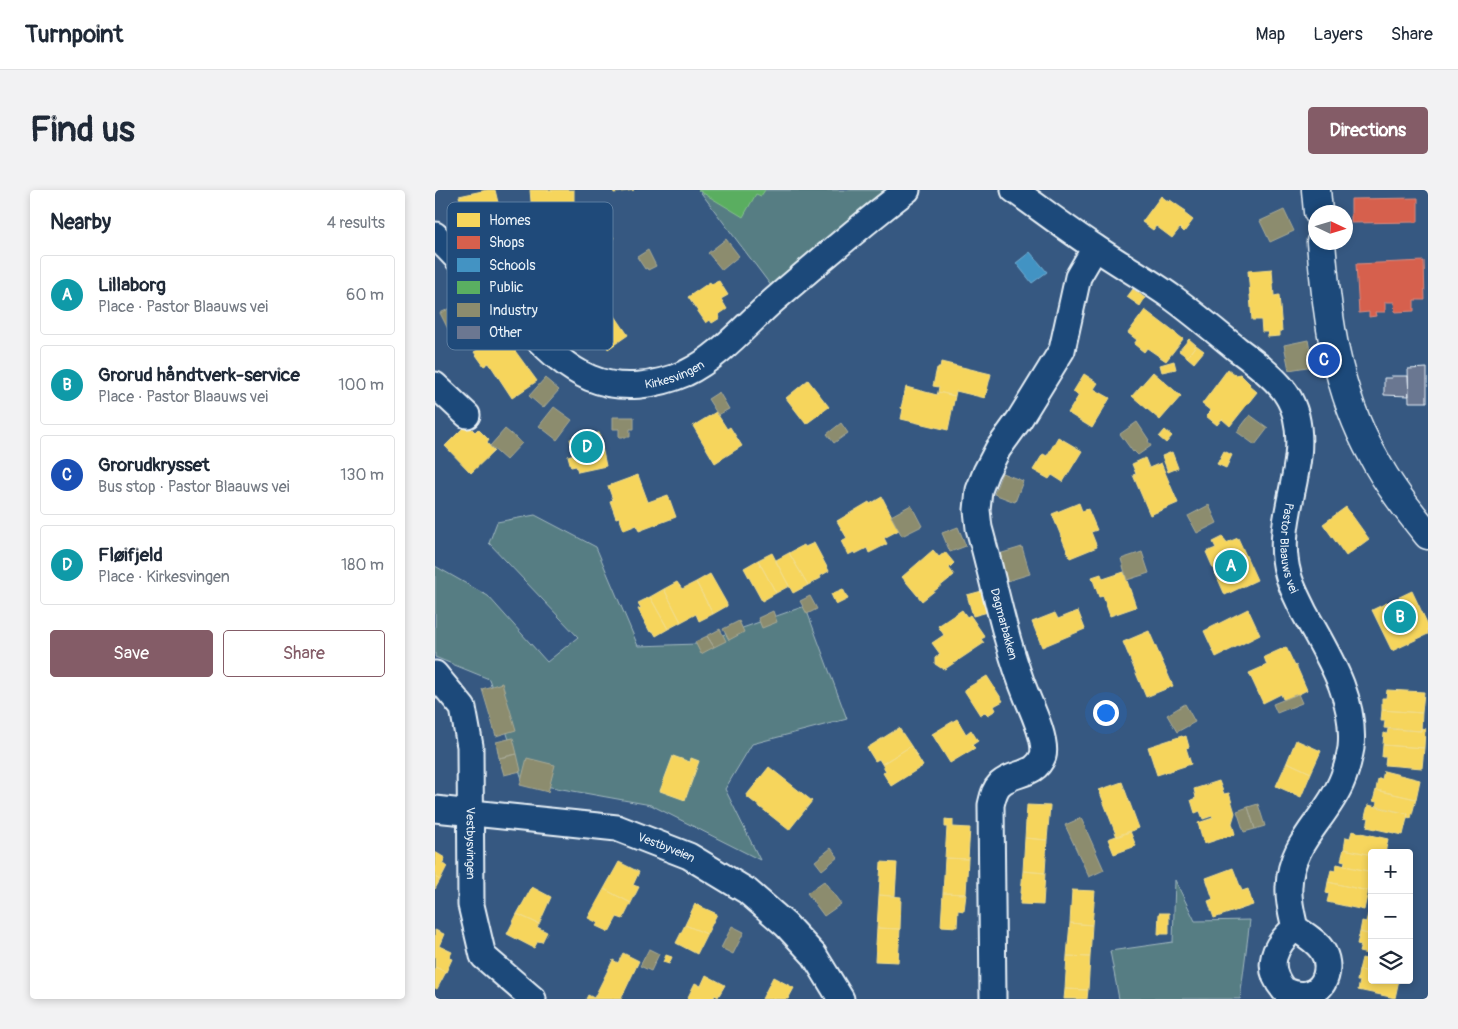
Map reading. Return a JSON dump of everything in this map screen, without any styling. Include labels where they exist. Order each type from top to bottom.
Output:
[{"type":"highway","points":[[1316,190],[1317,205]]},
{"type":"highway","points":[[1322,250],[1324,284],[1335,356],[1351,407],[1362,434],[1384,475],[1428,535]]},
{"type":"street","name":"Kirkesvingen","points":[[550,350],[583,374],[616,385],[650,384],[686,372],[702,364],[907,190]]},
{"type":"street","name":"Pastor Blaauws vei","points":[[1014,190],[1095,248],[1171,296],[1251,359],[1287,395],[1296,416],[1299,454],[1283,531],[1285,560],[1293,589],[1342,686],[1351,728],[1348,764],[1342,782],[1334,797],[1304,840],[1291,871],[1289,894],[1295,928]]},
{"type":"street","name":"Kirkesvingen","points":[[435,235],[447,248]]},
{"type":"street","name":"Dagmarbakken","points":[[993,999],[991,805],[994,792],[1000,784],[1036,768],[1044,749],[1035,718],[1011,654],[979,528],[977,510],[979,490],[998,449],[1019,420],[1062,350],[1078,277],[1095,248]]},
{"type":"street","points":[[435,385],[467,415]]},
{"type":"street","name":"Vestbysvingen","points":[[435,674],[463,708],[470,746],[471,905],[483,956],[533,999]]},
{"type":"street","name":"Vestbyveien","points":[[435,809],[617,828],[689,856],[747,890],[786,925],[814,955],[841,999]]},
{"type":"green space","points":[[699,190],[884,190],[772,287]]},
{"type":"green space","points":[[535,515],[596,547],[638,646],[697,644],[805,606],[847,719],[752,744],[725,789],[760,860],[651,805],[523,782],[489,679],[435,657],[435,566],[488,596],[547,662],[578,637],[489,543],[497,522]]},
{"type":"green space","points":[[1175,880],[1195,921],[1250,920],[1240,999],[1119,999],[1110,951],[1173,942]]},
{"type":"building: Homes","points":[[495,190],[498,202],[460,202],[459,196]]},
{"type":"building: Homes","points":[[530,190],[574,190],[574,202],[531,202]]},
{"type":"building: Homes","points":[[613,190],[634,190],[614,193]]},
{"type":"building: Homes","points":[[1161,196],[1186,211],[1184,213],[1193,220],[1184,232],[1180,228],[1172,238],[1156,226],[1153,230],[1142,222]]},
{"type":"building: Homes","points":[[1272,269],[1274,296],[1279,295],[1282,331],[1280,331],[1280,336],[1268,337],[1268,332],[1262,332],[1261,320],[1252,320],[1248,271]]},
{"type":"building: Homes","points":[[719,281],[728,295],[721,299],[727,309],[718,315],[720,318],[712,323],[710,320],[706,323],[688,297],[710,282],[711,284]]},
{"type":"building: Homes","points":[[1133,289],[1145,298],[1140,306],[1127,297]]},
{"type":"building: Homes","points":[[1145,310],[1183,339],[1166,361],[1147,348],[1144,352],[1134,344],[1137,340],[1128,333]]},
{"type":"building: Homes","points":[[613,313],[628,335],[613,346]]},
{"type":"building: Homes","points":[[1189,339],[1196,345],[1187,357],[1179,351]]},
{"type":"building: Homes","points":[[1196,345],[1204,351],[1194,363],[1187,357]]},
{"type":"building: Homes","points":[[477,350],[514,350],[537,381],[512,398],[489,363],[484,366],[474,352]]},
{"type":"building: Homes","points":[[1174,361],[1176,369],[1162,372],[1160,365]]},
{"type":"building: Homes","points":[[941,362],[991,374],[985,398],[956,391],[955,396],[938,392],[939,387],[933,386],[937,368],[940,368]]},
{"type":"building: Homes","points":[[1228,369],[1236,375],[1240,374],[1257,392],[1230,426],[1222,419],[1217,425],[1206,416],[1211,411],[1202,404]]},
{"type":"building: Homes","points":[[1153,372],[1181,396],[1160,420],[1132,396]]},
{"type":"building: Homes","points":[[1084,374],[1098,383],[1094,389],[1110,398],[1092,428],[1068,413],[1079,395],[1073,392]]},
{"type":"building: Homes","points":[[808,380],[829,407],[806,424],[786,398]]},
{"type":"building: Homes","points":[[906,387],[937,395],[938,392],[955,396],[948,430],[901,419],[903,409],[901,408]]},
{"type":"building: Homes","points":[[716,412],[727,429],[730,427],[742,446],[715,463],[693,426]]},
{"type":"building: Homes","points":[[467,424],[475,432],[478,429],[489,440],[487,443],[494,451],[471,473],[445,446]]},
{"type":"building: Homes","points":[[1165,430],[1172,436],[1166,443],[1159,437]]},
{"type":"building: Homes","points":[[599,433],[606,466],[578,472],[576,466],[571,467],[568,456],[574,454],[570,439]]},
{"type":"building: Homes","points":[[1058,437],[1082,451],[1063,482],[1052,475],[1049,479],[1033,470],[1043,454],[1047,456]]},
{"type":"building: Homes","points":[[1224,451],[1232,455],[1226,468],[1217,464]]},
{"type":"building: Homes","points":[[1172,452],[1178,468],[1168,472],[1162,456]]},
{"type":"building: Homes","points":[[1145,458],[1149,468],[1161,463],[1178,503],[1150,515],[1133,475],[1136,474],[1132,464]]},
{"type":"building: Homes","points":[[638,475],[648,502],[668,495],[676,517],[639,531],[637,525],[624,530],[619,517],[616,518],[610,501],[613,500],[608,486]]},
{"type":"building: Homes","points":[[882,497],[899,530],[884,538],[887,544],[869,553],[867,548],[848,555],[841,541],[847,538],[837,521],[869,502],[870,504]]},
{"type":"building: Homes","points":[[1079,503],[1082,511],[1088,509],[1097,530],[1091,532],[1097,547],[1070,558],[1052,514]]},
{"type":"building: Homes","points":[[1346,507],[1369,539],[1346,556],[1323,524]]},
{"type":"building: Homes","points":[[1223,537],[1226,543],[1238,538],[1257,580],[1225,595],[1206,552],[1216,548],[1213,542]]},
{"type":"building: Homes","points":[[814,543],[829,571],[808,585],[789,553],[804,545],[805,547]]},
{"type":"building: Homes","points":[[933,550],[939,557],[945,552],[954,563],[949,568],[954,575],[922,601],[902,577]]},
{"type":"building: Homes","points":[[772,553],[789,586],[776,593],[758,560]]},
{"type":"building: Homes","points":[[789,553],[808,585],[793,593],[776,562],[776,560]]},
{"type":"building: Homes","points":[[758,560],[776,593],[762,601],[744,568]]},
{"type":"building: Homes","points":[[1124,572],[1136,607],[1110,616],[1103,596],[1099,597],[1092,577],[1101,574],[1103,579]]},
{"type":"building: Homes","points":[[710,574],[727,604],[727,606],[713,614],[696,582]]},
{"type":"building: Homes","points":[[677,582],[682,589],[696,582],[713,614],[699,621],[696,614],[681,622],[664,589]]},
{"type":"building: Homes","points":[[664,589],[681,622],[668,629],[650,597]]},
{"type":"building: Homes","points":[[843,589],[848,599],[836,605],[831,594]]},
{"type":"building: Homes","points":[[982,591],[988,612],[973,616],[967,595]]},
{"type":"building: Homes","points":[[1412,591],[1428,625],[1428,634],[1392,651],[1372,610]]},
{"type":"building: Homes","points":[[650,597],[668,629],[656,636],[653,631],[650,632],[638,609],[641,608],[638,603]]},
{"type":"building: Homes","points":[[1248,609],[1260,635],[1216,657],[1204,631]]},
{"type":"building: Homes","points":[[962,610],[967,617],[970,615],[985,637],[981,639],[984,643],[945,669],[941,668],[935,664],[935,658],[940,654],[932,643],[944,635],[938,626]]},
{"type":"building: Homes","points":[[1078,611],[1085,629],[1042,647],[1032,622],[1055,613],[1058,619]]},
{"type":"building: Homes","points":[[1149,631],[1173,686],[1146,697],[1123,642]]},
{"type":"building: Homes","points":[[1286,647],[1307,690],[1289,699],[1283,699],[1281,694],[1263,703],[1249,673],[1267,665],[1264,657]]},
{"type":"building: Homes","points":[[987,676],[1003,701],[994,706],[996,710],[988,715],[985,712],[980,715],[964,690]]},
{"type":"building: Homes","points":[[1387,690],[1424,692],[1422,713],[1382,710],[1382,698],[1386,698]]},
{"type":"building: Homes","points":[[1382,710],[1422,713],[1421,731],[1384,728],[1385,721],[1381,721]]},
{"type":"building: Homes","points":[[957,719],[966,734],[971,730],[978,741],[972,745],[975,748],[950,763],[932,734]]},
{"type":"building: Homes","points":[[899,728],[911,746],[882,764],[879,759],[875,761],[867,748]]},
{"type":"building: Homes","points":[[1421,728],[1425,729],[1424,748],[1383,745],[1384,733],[1387,734],[1388,729],[1421,731]]},
{"type":"building: Homes","points":[[1186,736],[1189,747],[1186,748],[1191,764],[1157,775],[1148,747]]},
{"type":"building: Homes","points":[[1296,740],[1321,751],[1311,773],[1287,762]]},
{"type":"building: Homes","points":[[1383,745],[1424,748],[1422,768],[1385,765],[1386,757],[1382,757]]},
{"type":"building: Homes","points":[[911,746],[923,766],[891,786],[883,773],[886,771],[882,764]]},
{"type":"building: Homes","points":[[673,756],[690,762],[691,758],[699,761],[685,800],[660,791]]},
{"type":"building: Homes","points":[[1287,762],[1311,773],[1301,797],[1276,786]]},
{"type":"building: Homes","points":[[769,767],[812,801],[789,830],[746,796]]},
{"type":"building: Homes","points":[[1384,771],[1420,780],[1416,799],[1376,790],[1378,779],[1382,779]]},
{"type":"building: Homes","points":[[1219,781],[1224,794],[1229,793],[1235,813],[1232,823],[1235,834],[1204,844],[1198,823],[1213,818],[1212,816],[1203,819],[1200,811],[1195,813],[1191,800],[1196,798],[1194,789]]},
{"type":"building: Homes","points":[[1122,782],[1139,828],[1117,837],[1099,790]]},
{"type":"building: Homes","points":[[1376,790],[1416,799],[1411,818],[1407,817],[1408,814],[1376,806],[1377,802],[1373,801]]},
{"type":"building: Homes","points":[[1027,805],[1050,806],[1047,840],[1025,838]]},
{"type":"building: Homes","points":[[1368,805],[1408,814],[1403,835],[1367,827],[1369,818],[1365,817]]},
{"type":"building: Homes","points":[[945,819],[953,820],[953,827],[970,828],[968,859],[945,858],[947,827],[945,827]]},
{"type":"building: Homes","points":[[1130,831],[1136,846],[1114,854],[1108,839]]},
{"type":"building: Homes","points":[[1352,831],[1388,839],[1386,849],[1368,849],[1368,854],[1344,849],[1346,837],[1350,838]]},
{"type":"building: Homes","points":[[1025,838],[1047,840],[1045,873],[1023,871]]},
{"type":"building: Homes","points":[[1344,849],[1368,854],[1368,871],[1344,866],[1345,861],[1341,860]]},
{"type":"building: Homes","points":[[435,852],[445,858],[442,864],[447,866],[440,880],[435,877]]},
{"type":"building: Homes","points":[[945,858],[968,859],[966,894],[943,893]]},
{"type":"building: Homes","points":[[619,862],[639,872],[633,885],[639,887],[631,903],[604,889]]},
{"type":"building: Homes","points":[[881,862],[897,863],[895,896],[879,895]]},
{"type":"building: Homes","points":[[1337,864],[1368,871],[1368,891],[1328,882],[1331,870],[1335,871]]},
{"type":"building: Homes","points":[[1233,868],[1242,891],[1248,889],[1253,905],[1214,918],[1208,901],[1213,899],[1206,878]]},
{"type":"building: Homes","points":[[1023,871],[1045,873],[1043,905],[1020,904]]},
{"type":"building: Homes","points":[[435,877],[440,880],[435,889]]},
{"type":"building: Homes","points":[[1328,882],[1368,891],[1364,910],[1327,902],[1329,894],[1326,893]]},
{"type":"building: Homes","points":[[532,887],[551,897],[539,924],[517,914]]},
{"type":"building: Homes","points":[[604,889],[631,903],[623,919],[617,917],[609,932],[596,926],[598,923],[588,918]]},
{"type":"building: Homes","points":[[1072,890],[1095,891],[1092,925],[1070,923]]},
{"type":"building: Homes","points":[[943,893],[966,894],[964,911],[958,910],[957,927],[941,926]]},
{"type":"building: Homes","points":[[879,895],[901,897],[900,929],[877,928]]},
{"type":"building: Homes","points":[[695,904],[717,914],[707,934],[685,925]]},
{"type":"building: Homes","points":[[1159,913],[1169,913],[1169,934],[1158,934]]},
{"type":"building: Homes","points":[[517,914],[539,924],[537,927],[547,932],[542,942],[538,941],[534,948],[507,934]]},
{"type":"building: Homes","points":[[1368,914],[1368,934],[1360,932],[1362,921],[1366,922]]},
{"type":"building: Homes","points":[[1070,923],[1092,925],[1090,957],[1067,956]]},
{"type":"building: Homes","points":[[685,925],[707,934],[697,954],[676,943]]},
{"type":"building: Homes","points":[[877,928],[900,929],[898,962],[875,961]]},
{"type":"building: Homes","points":[[435,930],[444,934],[439,946],[452,952],[449,958],[452,959],[446,972],[435,967]]},
{"type":"building: Homes","points":[[1360,932],[1368,934],[1368,954],[1359,952],[1361,945],[1357,944]]},
{"type":"building: Homes","points":[[623,953],[639,961],[621,999],[586,999],[588,995],[594,998],[613,960],[618,963]]},
{"type":"building: Homes","points":[[1368,954],[1368,971],[1359,970],[1362,958],[1366,959]]},
{"type":"building: Homes","points":[[666,955],[672,957],[669,964],[663,962]]},
{"type":"building: Homes","points":[[1067,956],[1090,957],[1088,990],[1065,989]]},
{"type":"building: Homes","points":[[435,967],[446,972],[437,989],[435,988]]},
{"type":"building: Homes","points":[[1359,970],[1368,971],[1368,984],[1398,984],[1395,998],[1358,990],[1360,981],[1357,981]]},
{"type":"building: Homes","points":[[706,975],[725,985],[718,997],[715,995],[713,999],[687,999],[695,983],[701,986]]},
{"type":"building: Homes","points":[[773,977],[794,988],[788,999],[762,999]]},
{"type":"building: Homes","points":[[1065,989],[1088,990],[1087,999],[1064,999]]},
{"type":"building: Shops","points":[[1418,198],[1418,222],[1353,223],[1351,199]]},
{"type":"building: Shops","points":[[1424,261],[1425,300],[1414,300],[1414,311],[1395,312],[1394,302],[1385,302],[1385,312],[1375,312],[1376,316],[1369,317],[1369,312],[1359,313],[1356,264]]},
{"type":"building: Schools","points":[[1030,252],[1047,272],[1032,283],[1016,263]]},
{"type":"building: Public","points":[[698,190],[765,190],[761,196],[756,194],[743,217]]},
{"type":"building: Industry","points":[[1284,210],[1294,231],[1270,242],[1260,221]]},
{"type":"building: Industry","points":[[726,239],[739,256],[722,270],[708,253]]},
{"type":"building: Industry","points":[[648,250],[656,266],[648,270],[647,268],[645,269],[637,257]]},
{"type":"building: Industry","points":[[447,310],[447,327],[440,313]]},
{"type":"building: Industry","points":[[1308,340],[1313,366],[1289,370],[1284,345]]},
{"type":"building: Industry","points":[[545,378],[559,390],[543,408],[529,396]]},
{"type":"building: Industry","points":[[719,392],[729,409],[718,415],[708,399]]},
{"type":"building: Industry","points":[[554,407],[572,420],[557,440],[539,426]]},
{"type":"building: Industry","points":[[1250,415],[1268,428],[1255,445],[1237,432]]},
{"type":"building: Industry","points":[[613,417],[634,417],[634,429],[630,429],[630,437],[619,437],[619,429],[613,429]]},
{"type":"building: Industry","points":[[1137,422],[1151,446],[1138,455],[1133,452],[1120,434]]},
{"type":"building: Industry","points":[[841,423],[848,433],[834,443],[827,434]]},
{"type":"building: Industry","points":[[505,429],[522,443],[506,460],[490,446]]},
{"type":"building: Industry","points":[[1002,473],[1023,481],[1015,502],[994,494]]},
{"type":"building: Industry","points":[[911,505],[922,526],[902,536],[891,516]]},
{"type":"building: Industry","points":[[1209,505],[1217,523],[1197,533],[1188,516]]},
{"type":"building: Industry","points":[[958,527],[966,546],[950,552],[942,533]]},
{"type":"building: Industry","points":[[1022,547],[1030,574],[1007,581],[999,554]]},
{"type":"building: Industry","points":[[1142,552],[1149,573],[1127,580],[1121,559]]},
{"type":"building: Industry","points":[[810,596],[817,609],[807,614],[800,601]]},
{"type":"building: Industry","points":[[773,611],[777,622],[762,628],[758,618]]},
{"type":"building: Industry","points":[[739,621],[744,632],[729,640],[723,629]]},
{"type":"building: Industry","points":[[720,629],[726,641],[714,647],[707,636]]},
{"type":"building: Industry","points":[[707,636],[714,647],[701,654],[695,642]]},
{"type":"building: Industry","points":[[502,683],[516,730],[496,736],[482,689]]},
{"type":"building: Industry","points":[[1298,694],[1302,703],[1277,713],[1273,704]]},
{"type":"building: Industry","points":[[1185,704],[1195,722],[1177,732],[1167,715]]},
{"type":"building: Industry","points":[[513,738],[517,754],[499,758],[496,742]]},
{"type":"building: Industry","points":[[517,754],[521,771],[504,775],[499,758]]},
{"type":"building: Industry","points":[[527,758],[555,765],[548,792],[520,785]]},
{"type":"building: Industry","points":[[1258,804],[1265,826],[1255,829],[1248,807]]},
{"type":"building: Industry","points":[[1248,807],[1255,829],[1244,832],[1237,811]]},
{"type":"building: Industry","points":[[1081,818],[1104,870],[1089,877],[1065,825]]},
{"type":"building: Industry","points":[[831,848],[838,857],[822,870],[815,861]]},
{"type":"building: Industry","points":[[824,881],[841,904],[824,916],[807,893]]},
{"type":"building: Industry","points":[[732,926],[744,932],[733,954],[721,948]]},
{"type":"building: Industry","points":[[649,949],[659,954],[651,971],[640,966]]},
{"type":"building: Other","points":[[1427,368],[1427,402],[1409,402],[1408,369]]},
{"type":"building: Other","points":[[1391,376],[1408,376],[1409,396],[1384,395],[1384,378],[1392,378]]},
{"type":"place","name":"Grorudkrysset","points":[[1324,360]]},
{"type":"place","name":"Fløifjeld","points":[[587,447]]},
{"type":"place","name":"Lillaborg","points":[[1231,566]]},
{"type":"place","name":"Grorud håndtverk-service","points":[[1400,617]]}]
